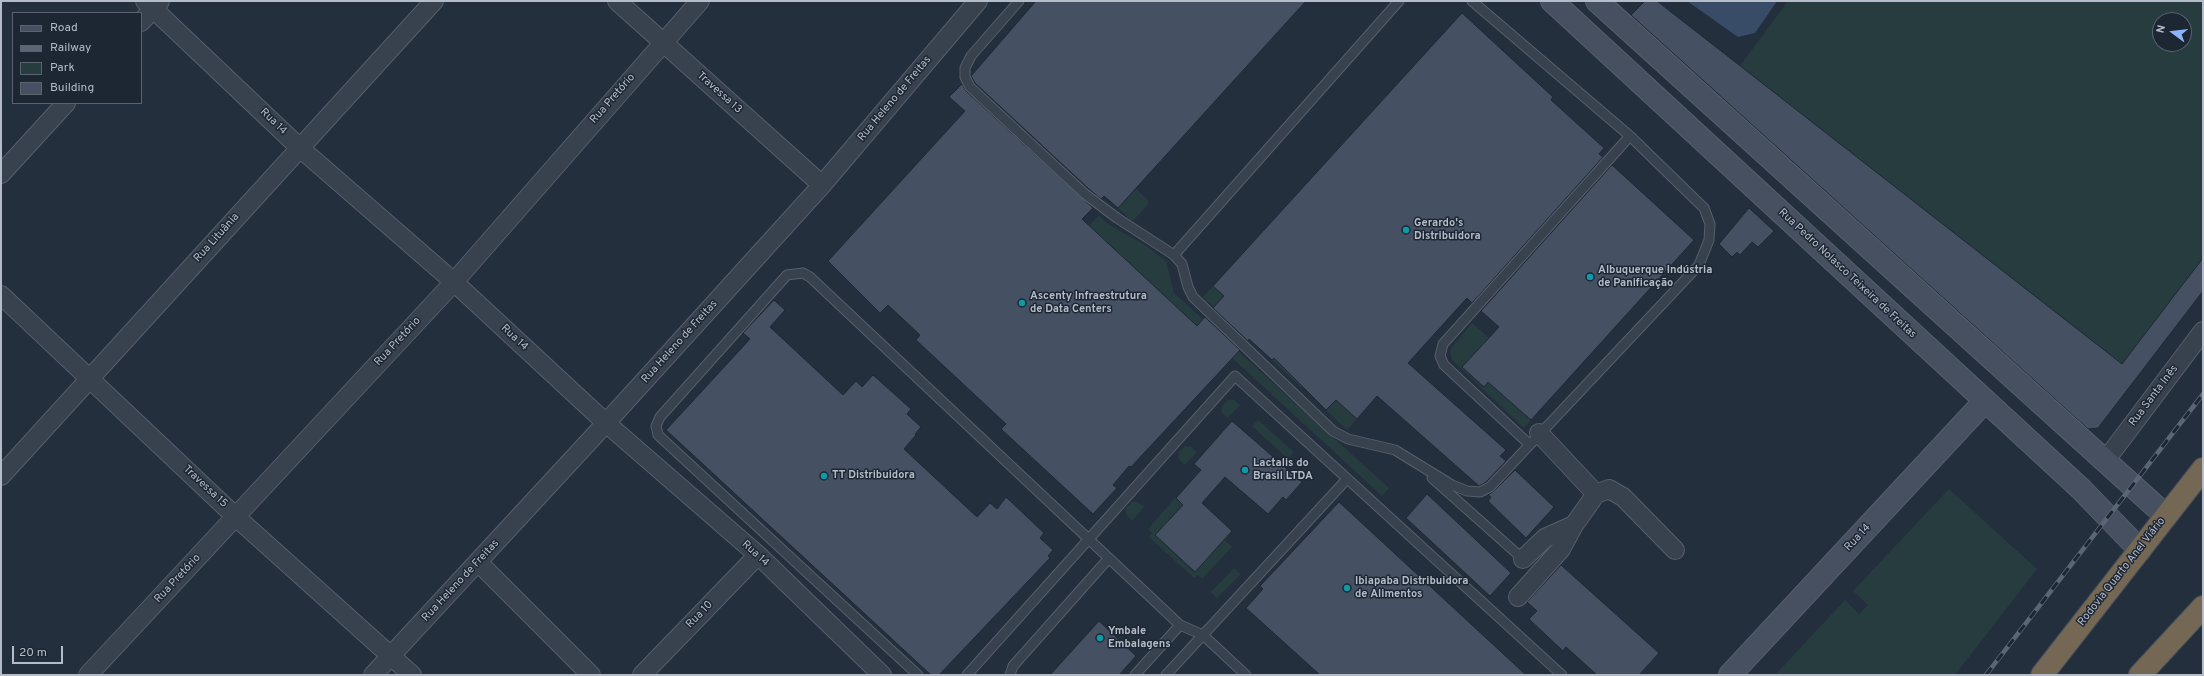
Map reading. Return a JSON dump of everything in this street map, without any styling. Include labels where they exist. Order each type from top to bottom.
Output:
[{"type":"highway","name":"Rodovia Quarto Anel Viário","points":[[2042,675],[2203,469]]},
{"type":"highway","points":[[2140,675],[2203,607]]},
{"type":"main road","name":"Rua Pedro Nolasco Teixeira de Freitas","points":[[1552,1],[2081,489],[2140,550]]},
{"type":"main road","points":[[1597,1],[1780,169],[2166,516]]},
{"type":"main road","points":[[1757,191],[1780,169]]},
{"type":"main road","name":"Rua 14","points":[[1730,675],[1985,401]]},
{"type":"street","name":"Rua Lituânia","points":[[1,476],[434,1]]},
{"type":"street","name":"Travessa 13","points":[[617,1],[822,185]]},
{"type":"street","name":"Rua Pretório","points":[[88,675],[454,282],[700,1]]},
{"type":"street","name":"Rua Heleno de Freitas","points":[[372,675],[606,423],[822,185],[978,1]]},
{"type":"street","name":"Rua 14","points":[[153,3],[300,148],[454,282],[606,423],[758,556],[882,675]]},
{"type":"street","points":[[142,20],[153,3]]},
{"type":"street","points":[[1,174],[65,104]]},
{"type":"street","name":"Travessa 15","points":[[1,295],[236,517],[412,675]]},
{"type":"street","name":"Rua Santa Inês","points":[[2105,461],[2203,331]]},
{"type":"street","points":[[1534,438],[1596,494]]},
{"type":"street","points":[[1518,597],[1562,549],[1574,525],[1596,494],[1609,489],[1623,497],[1674,550]]},
{"type":"street","points":[[1524,559],[1545,538],[1574,525]]},
{"type":"street","name":"Rua 10","points":[[642,675],[758,556]]},
{"type":"street","points":[[478,562],[591,675]]},
{"type":"lane","points":[[1019,1],[971,56],[965,68],[965,77],[970,87],[1085,194],[1117,218],[1174,255],[1182,264],[1188,287],[1193,297],[1333,431],[1348,440],[1395,450],[1452,485],[1467,491],[1480,492],[1490,487],[1534,438],[1699,265],[1709,240],[1710,224],[1704,208],[1630,136],[1472,1]]},
{"type":"lane","points":[[1174,255],[1399,1]]},
{"type":"lane","points":[[1534,438],[1444,365],[1440,356],[1443,344],[1630,136]]},
{"type":"lane","points":[[918,675],[658,435],[656,426],[660,417],[787,275],[803,274],[810,277],[1180,625],[1203,635],[1246,675]]},
{"type":"lane","points":[[967,675],[1090,540],[1235,376],[1562,675]]},
{"type":"lane","points":[[1417,464],[1524,559]]},
{"type":"lane","points":[[1166,675],[1347,479]]},
{"type":"lane","points":[[1010,675],[1014,666],[1108,558]]},
{"type":"lane","points":[[1135,675],[1180,625]]},
{"type":"green space","points":[[1788,1],[2203,1],[2203,258],[2130,354],[2137,376],[1740,66]]},
{"type":"green space","points":[[1136,189],[1148,200],[1148,204],[1134,220],[1131,220],[1118,208]]},
{"type":"green space","points":[[1099,215],[1108,224],[1145,245],[1166,261],[1174,293],[1389,488],[1382,496],[1089,226]]},
{"type":"green space","points":[[1213,286],[1224,296],[1214,307],[1203,297]]},
{"type":"green space","points":[[1472,323],[1489,338],[1462,367],[1483,387],[1513,355],[1505,396],[1531,420],[1524,428],[1452,360],[1450,351]]},
{"type":"green space","points":[[1274,358],[1293,376],[1310,376],[1301,387],[1272,360]]},
{"type":"green space","points":[[1228,400],[1234,400],[1240,405],[1227,418],[1221,411],[1222,406]]},
{"type":"green space","points":[[1336,400],[1357,419],[1347,430],[1326,410]]},
{"type":"green space","points":[[1258,420],[1294,452],[1288,459],[1252,426]]},
{"type":"green space","points":[[1185,446],[1191,447],[1197,452],[1184,465],[1178,458],[1179,452]]},
{"type":"green space","points":[[1949,489],[2037,569],[1955,675],[1775,675],[1845,600],[1859,614],[1868,605],[1853,591]]},
{"type":"green space","points":[[1175,498],[1183,505],[1155,535],[1194,572],[1224,540],[1232,547],[1202,579],[1198,575],[1194,578],[1149,537],[1152,533],[1148,529]]},
{"type":"green space","points":[[1132,502],[1138,502],[1144,507],[1132,521],[1126,514],[1126,508]]},
{"type":"green space","points":[[1234,568],[1241,574],[1217,598],[1211,592]]},
{"type":"water","points":[[1687,1],[1777,1],[1755,33],[1738,37]]},
{"type":"building","points":[[1036,1],[1306,1],[1118,208],[1104,196],[1101,199],[1089,189],[975,83],[971,76]]},
{"type":"building","points":[[1645,1],[1657,1],[2122,364],[2203,258],[2203,291],[2098,428],[2088,429],[1631,15]]},
{"type":"building","name":"Gerardo's Distribuidora","points":[[1462,13],[1553,97],[1551,100],[1604,148],[1599,154],[1603,157],[1472,303],[1467,298],[1408,363],[1506,450],[1500,456],[1506,461],[1486,482],[1479,486],[1377,396],[1357,419],[1336,400],[1326,410],[1274,358],[1272,360],[1249,339],[1248,341],[1213,308],[1224,296],[1213,286]]},
{"type":"building","name":"Ascenty Infraestrutura de Data Centers","points":[[962,84],[966,91],[1093,208],[1082,219],[1197,326],[1205,317],[1240,350],[1131,467],[1129,466],[1113,485],[1117,488],[1093,514],[1001,429],[1006,424],[916,340],[920,335],[888,305],[880,313],[828,261],[965,111],[949,97]]},
{"type":"building","name":"Albuquerque Indústria de Panificação","points":[[1612,165],[1694,240],[1531,420],[1488,382],[1484,387],[1462,367],[1499,327],[1481,311]]},
{"type":"building","points":[[1749,208],[1774,231],[1758,247],[1752,242],[1740,255],[1737,252],[1732,257],[1719,244]]},
{"type":"building","name":"TT Distribuidora","points":[[774,300],[785,310],[770,327],[843,395],[856,381],[862,387],[873,375],[911,409],[907,414],[921,427],[904,449],[977,517],[990,503],[997,509],[1006,497],[1044,533],[1040,538],[1053,550],[1048,556],[1050,558],[939,675],[931,675],[666,430],[750,339],[743,333]]},
{"type":"building","points":[[1232,421],[1302,482],[1286,500],[1283,497],[1268,514],[1225,477],[1202,503],[1232,531],[1195,572],[1155,535],[1183,505],[1176,498],[1201,470],[1194,464]]},
{"type":"building","points":[[1515,470],[1554,507],[1526,538],[1488,501],[1491,497],[1488,495]]},
{"type":"building","points":[[1427,494],[1511,573],[1490,596],[1406,518]]},
{"type":"building","name":"Ibiapaba Distribuidora de Alimentos","points":[[1339,502],[1526,675],[1320,675],[1246,608],[1263,589],[1260,586]]},
{"type":"building","points":[[1561,565],[1659,653],[1639,675],[1597,675],[1566,647],[1563,651],[1529,619],[1537,611],[1527,602]]},
{"type":"building","name":"Ymbale Embalagens","points":[[1099,621],[1136,656],[1119,675],[1050,675]]},
{"type":"railway","points":[[1986,675],[2203,394]]},
{"type":"place","name":"Gerardo's Distribuidora","points":[[1406,230]]},
{"type":"place","name":"Albuquerque Indústria de Panificação","points":[[1590,277]]},
{"type":"place","name":"Ascenty Infraestrutura de Data Centers","points":[[1022,303]]},
{"type":"place","name":"Lactalis do Brasil LTDA","points":[[1245,470]]},
{"type":"place","name":"TT Distribuidora","points":[[824,476]]},
{"type":"place","name":"Ibiapaba Distribuidora de Alimentos","points":[[1347,588]]},
{"type":"place","name":"Ymbale Embalagens","points":[[1100,638]]}]
